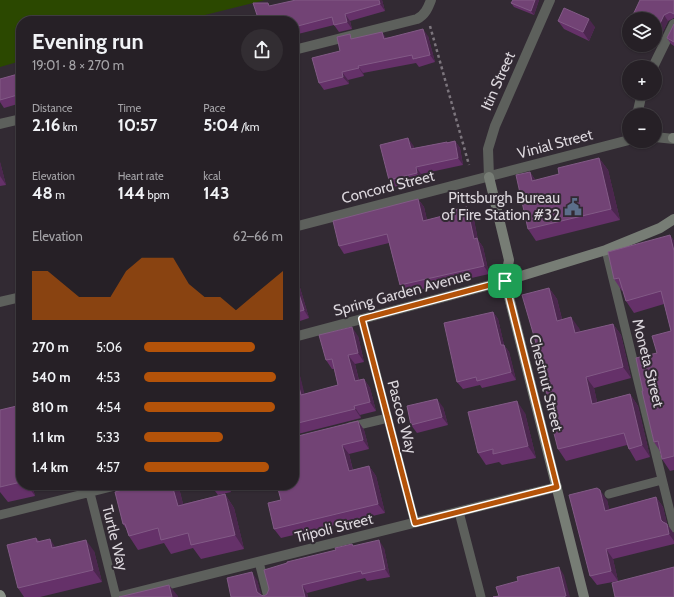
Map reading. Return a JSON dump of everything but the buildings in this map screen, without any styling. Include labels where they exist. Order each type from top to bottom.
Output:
[{"type":"street","points":[[299,49],[417,19],[426,12],[431,0]]},
{"type":"street","name":"Itin Street","points":[[489,177],[488,149],[495,126],[550,0]]},
{"type":"street","points":[[657,60],[674,24]]},
{"type":"street","points":[[0,124],[16,120]]},
{"type":"street","points":[[662,138],[674,138]]},
{"type":"street","name":"Vinial Street","points":[[489,177],[622,142]]},
{"type":"street","name":"Concord Street","points":[[299,226],[489,177]]},
{"type":"street","name":"Chestnut Street","points":[[489,177],[509,260],[505,281],[584,597]]},
{"type":"street","name":"Spring Garden Avenue","points":[[299,336],[505,281],[606,250],[660,228],[674,219]]},
{"type":"street","points":[[0,302],[16,297]]},
{"type":"street","name":"Tripoli Street","points":[[117,597],[557,487]]},
{"type":"lane","name":"Moneta Street","points":[[606,250],[674,528]]},
{"type":"lane","name":"Pascoe Way","points":[[362,319],[415,523]]},
{"type":"lane","points":[[344,428],[388,418]]},
{"type":"lane","points":[[609,494],[662,480]]},
{"type":"lane","points":[[0,515],[86,490]]},
{"type":"lane","name":"Turtle Way","points":[[89,490],[117,597]]},
{"type":"lane","points":[[459,512],[481,597]]},
{"type":"lane","points":[[259,562],[268,597]]},
{"type":"path","points":[[426,12],[469,165]]},
{"type":"green space","points":[[0,0],[265,0],[201,16],[16,16],[16,62],[0,67]]},
{"type":"place","name":"Pittsburgh Bureau of Fire Station #32","points":[[573,207]]},
{"type":"route","points":[[505,281],[557,487],[415,523],[362,319],[505,281]]}]
